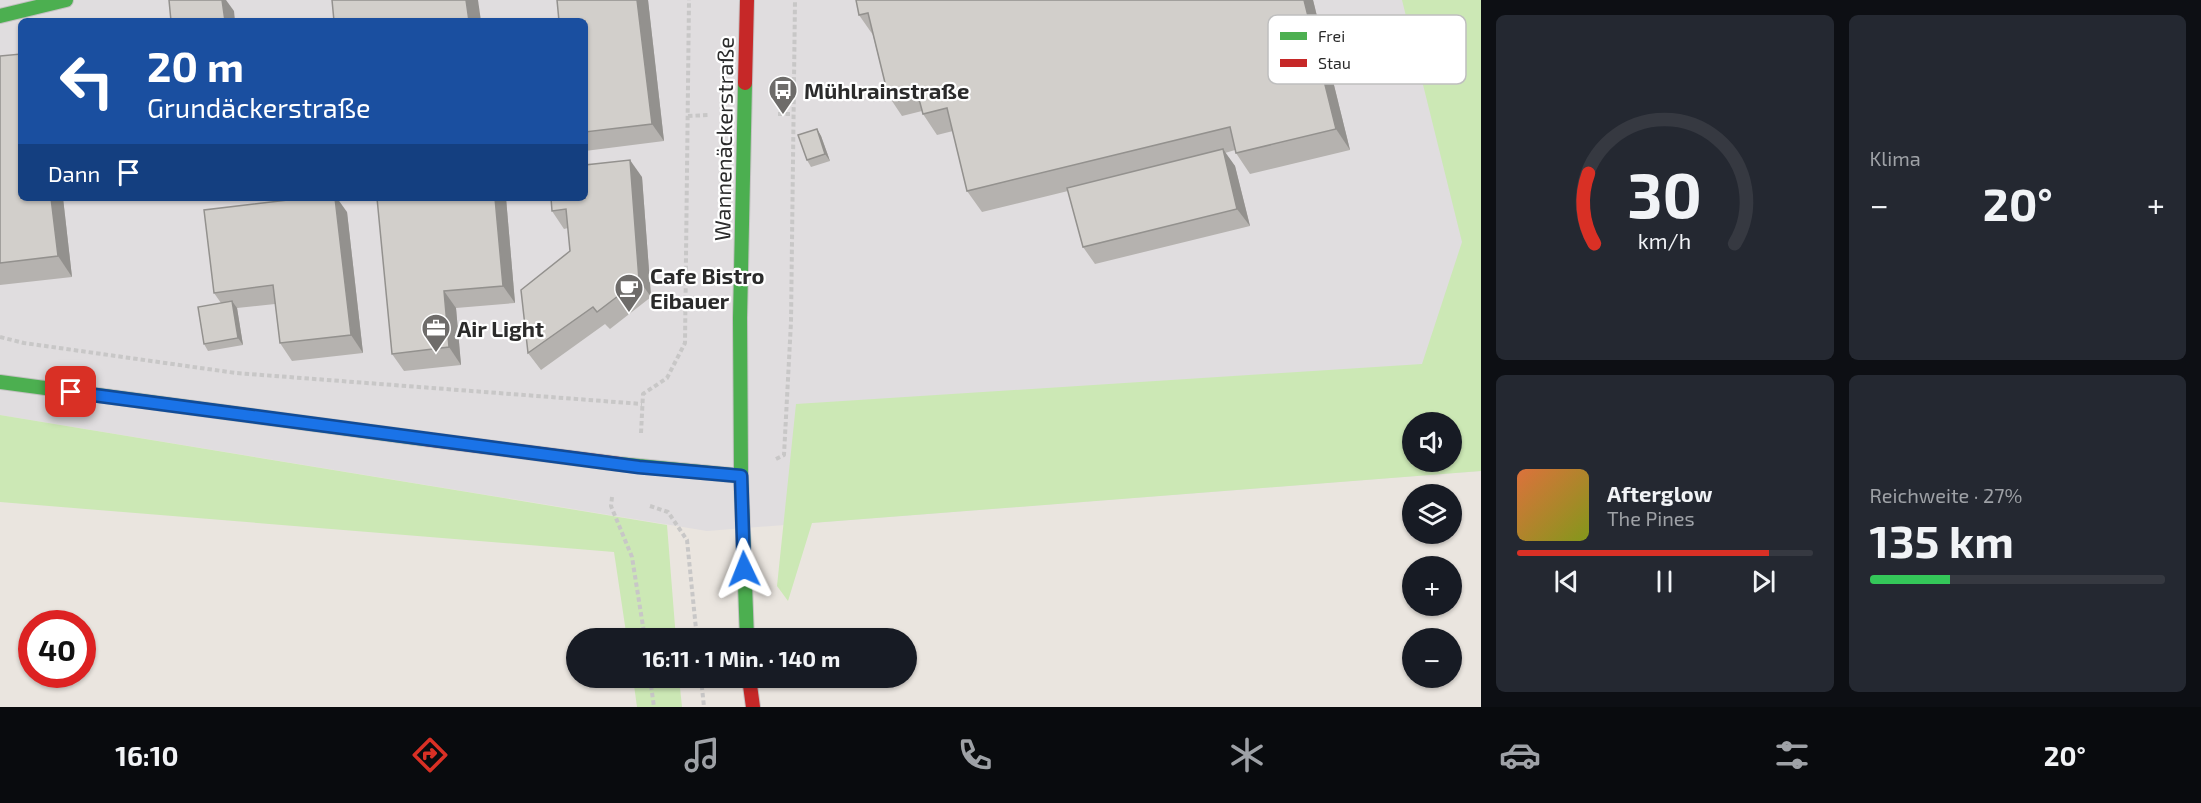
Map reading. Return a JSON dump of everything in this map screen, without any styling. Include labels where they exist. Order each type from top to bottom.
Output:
[{"type":"street","points":[[0,16],[66,0]]},
{"type":"street","name":"Wannenäckerstraße","points":[[747,0],[740,318],[741,476],[747,628]]},
{"type":"street","points":[[0,382],[613,464],[741,476]]},
{"type":"street","points":[[750,688],[753,707]]},
{"type":"path","points":[[639,467],[643,394],[667,378],[685,342],[689,0]]},
{"type":"path","points":[[741,476],[784,455],[791,322],[795,0]]},
{"type":"path","points":[[0,337],[24,343],[236,373],[642,404]]},
{"type":"path","points":[[613,464],[611,506],[632,557],[643,628]]},
{"type":"path","points":[[647,504],[668,512],[687,540],[696,628]]},
{"type":"path","points":[[651,688],[654,707]]},
{"type":"path","points":[[702,688],[704,707]]},
{"type":"shaded area","points":[[0,0],[1430,0],[1434,15],[1268,15],[1268,84],[1450,84],[1481,216],[1481,471],[707,531],[0,415]]},
{"type":"green space","points":[[1402,0],[1481,0],[1481,471],[812,523],[788,601],[777,586],[796,404],[1422,364],[1462,242],[1423,84],[1466,84],[1466,15],[1406,15]]},
{"type":"green space","points":[[0,415],[667,525],[675,628],[625,628],[614,552],[0,502]]},
{"type":"green space","points":[[634,688],[680,688],[682,707],[637,707]]},
{"type":"building","points":[[169,0],[222,0],[225,18],[171,18]]},
{"type":"building","points":[[332,0],[466,0],[469,18],[334,18]]},
{"type":"building","points":[[557,0],[637,0],[652,124],[588,132],[588,18],[559,18]]},
{"type":"building","points":[[856,0],[1304,0],[1308,15],[1268,15],[1268,84],[1325,84],[1336,129],[1236,153],[1230,127],[967,191],[947,108],[923,114],[916,88],[888,95],[868,13],[859,15]]},
{"type":"building","points":[[18,54],[18,201],[51,201],[58,256],[0,263],[0,56]]},
{"type":"building","points":[[817,129],[825,154],[807,160],[798,135]]},
{"type":"building","points":[[1223,149],[1237,209],[1083,247],[1067,188]]},
{"type":"building","points":[[630,160],[639,280],[597,312],[593,307],[528,353],[521,290],[570,251],[566,209],[552,211],[551,201],[588,201],[588,165]]},
{"type":"building","points":[[280,201],[335,201],[351,335],[280,343],[273,285],[214,293],[204,210]]},
{"type":"building","points":[[377,201],[495,201],[503,286],[444,291],[449,347],[392,354]]},
{"type":"building","points":[[232,301],[238,338],[204,344],[198,307]]},
{"type":"traffic: fast","points":[[0,16],[66,0]]},
{"type":"traffic: fast","points":[[745,83],[740,318],[741,476],[747,628]]},
{"type":"traffic: fast","points":[[0,382],[425,439]]},
{"type":"traffic: fast","points":[[619,464],[741,476]]},
{"type":"traffic: jam","points":[[745,83],[747,0]]},
{"type":"traffic: jam","points":[[425,439],[619,464]]},
{"type":"traffic: jam","points":[[750,688],[753,707]]},
{"type":"place","name":"Mühlrainstraße","points":[[783,116]]},
{"type":"place","name":"Cafe Bistro Eibauer","points":[[629,314]]},
{"type":"place","name":"Air Light","points":[[436,354]]},
{"type":"route","points":[[71,392],[639,467],[741,476],[744,569]]}]
